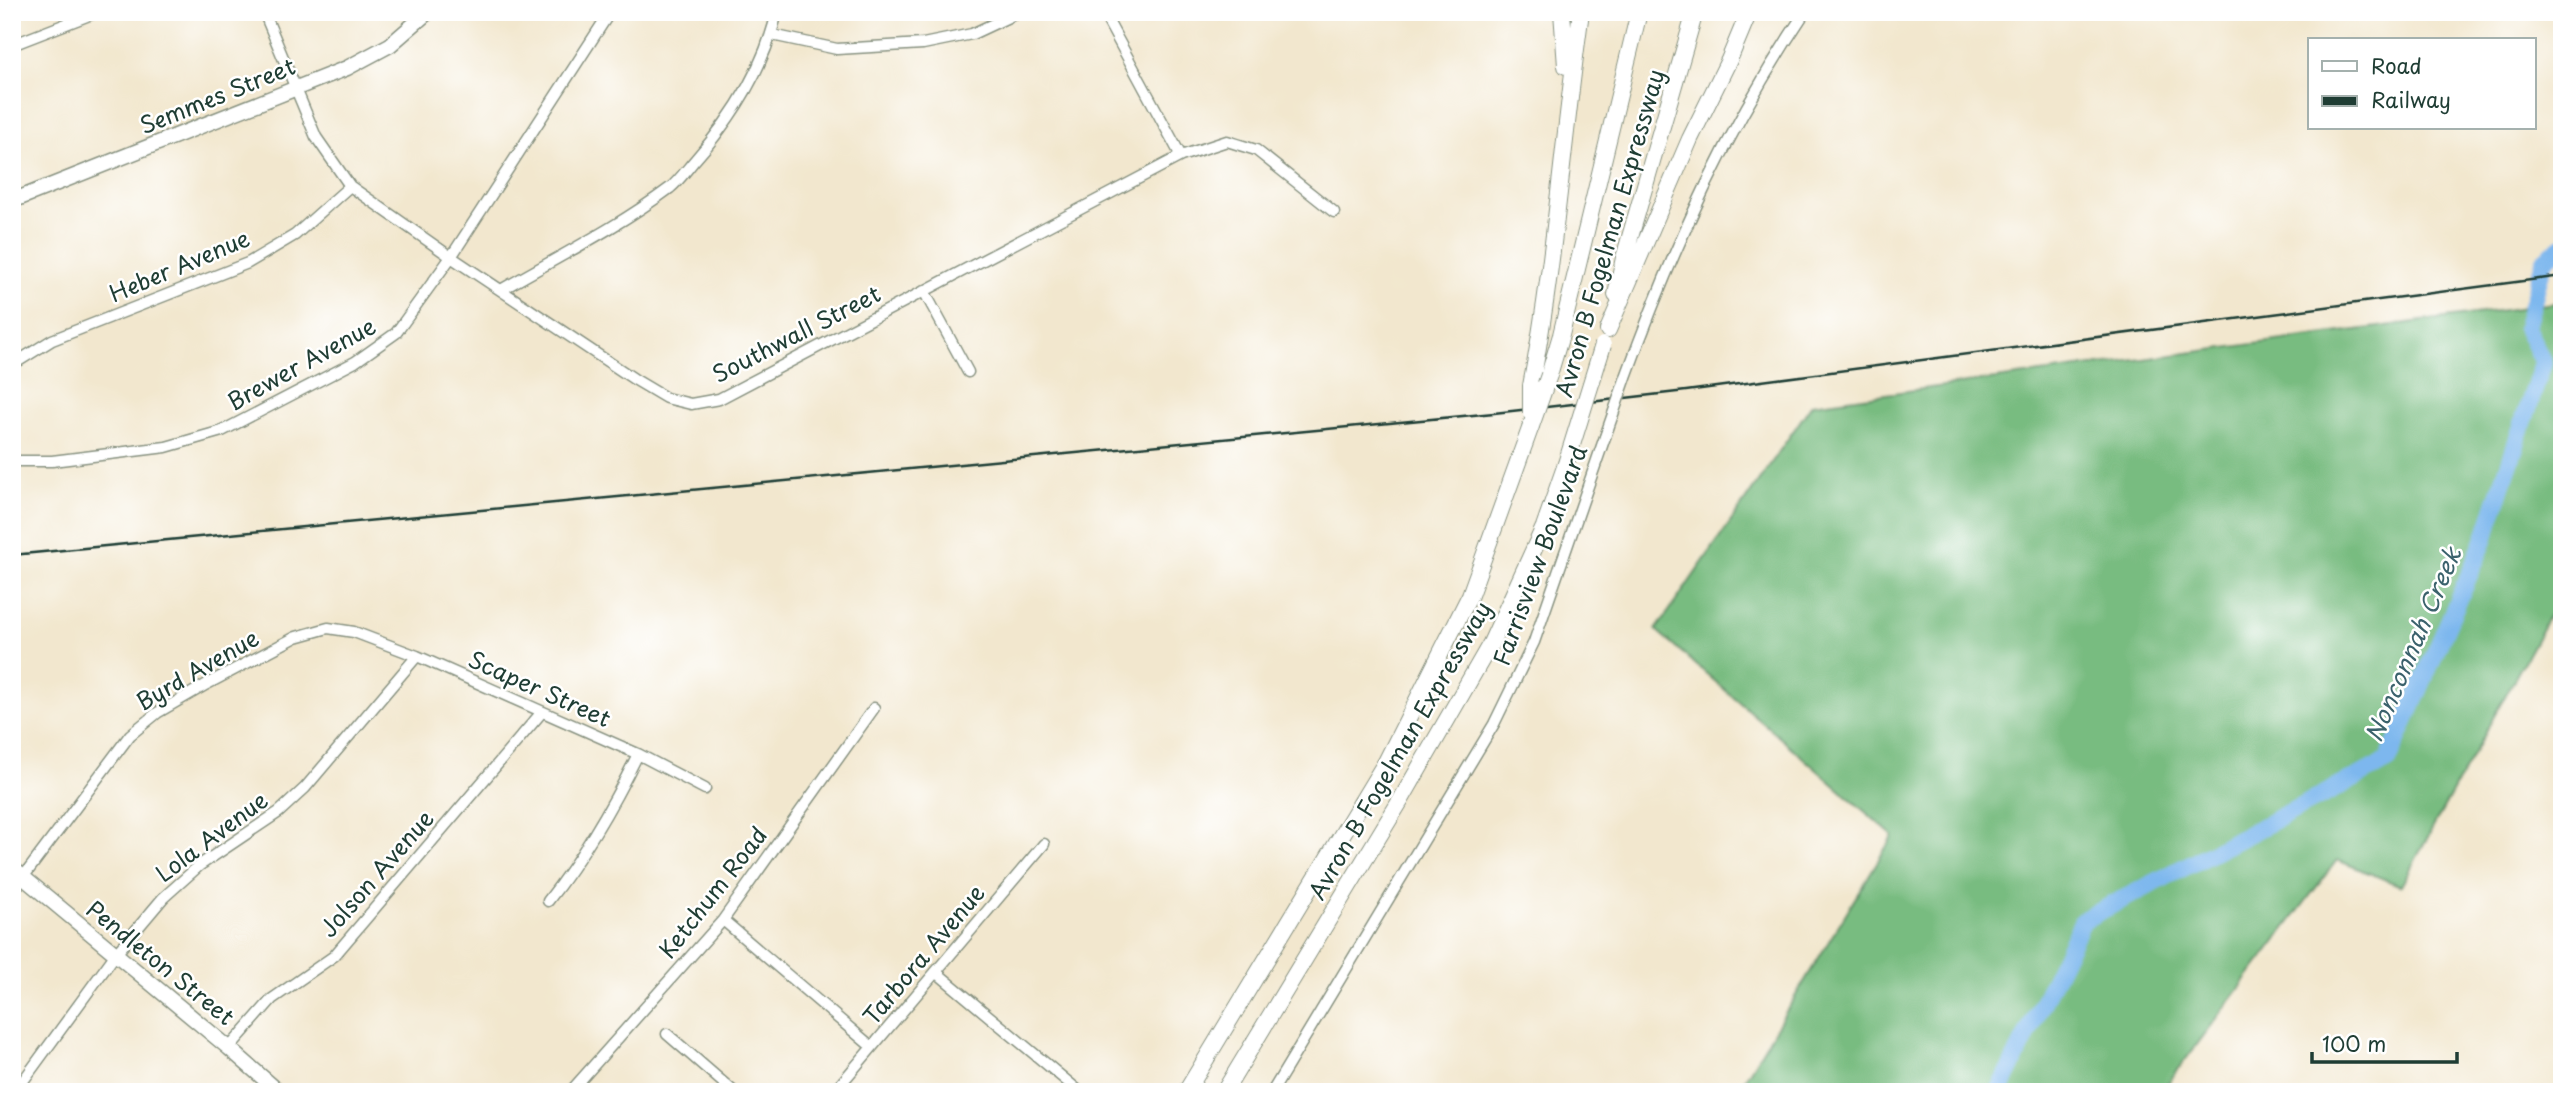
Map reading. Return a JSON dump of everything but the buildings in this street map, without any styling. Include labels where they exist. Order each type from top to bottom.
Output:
[{"type":"highway","points":[[1562,12],[1567,111]]},
{"type":"highway","points":[[1531,426],[1531,386],[1549,277],[1581,12]]},
{"type":"highway","name":"Avron B Fogelman Expressway","points":[[1186,1092],[1386,762],[1470,595],[1561,335],[1639,12]]},
{"type":"highway","name":"Avron B Fogelman Expressway","points":[[1224,1092],[1402,798],[1491,643],[1544,527],[1606,337],[1624,258],[1695,12]]},
{"type":"highway","points":[[1606,337],[1690,139],[1749,12]]},
{"type":"highway","points":[[1729,60],[1759,12]]},
{"type":"main road","name":"Semmes Street","points":[[12,201],[347,68],[390,45],[428,12]]},
{"type":"main road","name":"Pendleton Street","points":[[18,873],[279,1092]]},
{"type":"street","points":[[12,45],[97,12]]},
{"type":"street","name":"Southwall Street","points":[[264,12],[316,137],[350,186],[634,379],[666,398],[691,404],[719,399],[1181,156],[1227,141],[1256,150],[1334,212]]},
{"type":"street","name":"Brewer Avenue","points":[[12,458],[18,461],[52,461],[166,447],[222,431],[355,362],[396,333],[451,257],[610,12]]},
{"type":"street","points":[[501,290],[600,233],[672,186],[718,134],[747,91],[772,35],[777,12]]},
{"type":"street","points":[[772,35],[837,49],[923,44],[972,34],[1019,12]]},
{"type":"street","points":[[1103,12],[1181,156]]},
{"type":"street","name":"Farrisview Boulevard","points":[[1272,1092],[1494,724],[1534,642],[1626,377],[1672,255],[1710,173],[1756,89],[1805,12]]},
{"type":"street","name":"Heber Avenue","points":[[12,365],[52,340],[248,263],[295,235],[350,186]]},
{"type":"street","points":[[923,291],[968,372]]},
{"type":"street","name":"Byrd Avenue","points":[[12,892],[18,873],[130,735],[157,713],[206,684],[304,634],[328,628],[354,632]]},
{"type":"street","name":"Scaper Street","points":[[354,632],[417,656],[638,754],[705,789]]},
{"type":"street","name":"Lola Avenue","points":[[15,1092],[116,955],[163,898],[200,865],[279,812],[305,788],[417,656]]},
{"type":"street","name":"Ketchum Road","points":[[570,1092],[723,920],[874,708]]},
{"type":"street","name":"Jolson Avenue","points":[[229,1048],[272,999],[334,956],[542,712]]},
{"type":"street","points":[[548,901],[579,862],[616,800],[638,754]]},
{"type":"street","name":"Tarbora Avenue","points":[[834,1092],[1044,844]]},
{"type":"street","points":[[723,920],[872,1047]]},
{"type":"street","points":[[936,972],[1080,1092]]},
{"type":"street","points":[[667,1034],[734,1092]]},
{"type":"green space","points":[[2562,302],[2562,592],[2401,886],[2337,860],[2161,1092],[1737,1092],[1893,836],[1656,630],[1812,404]]},
{"type":"waterway","name":"Nonconnah Creek","points":[[1999,1092],[2083,920],[2388,761],[2483,543],[2543,363],[2526,327],[2544,261],[2562,246]]},
{"type":"railway","points":[[12,555],[1494,413],[1686,391],[2562,276]]}]
